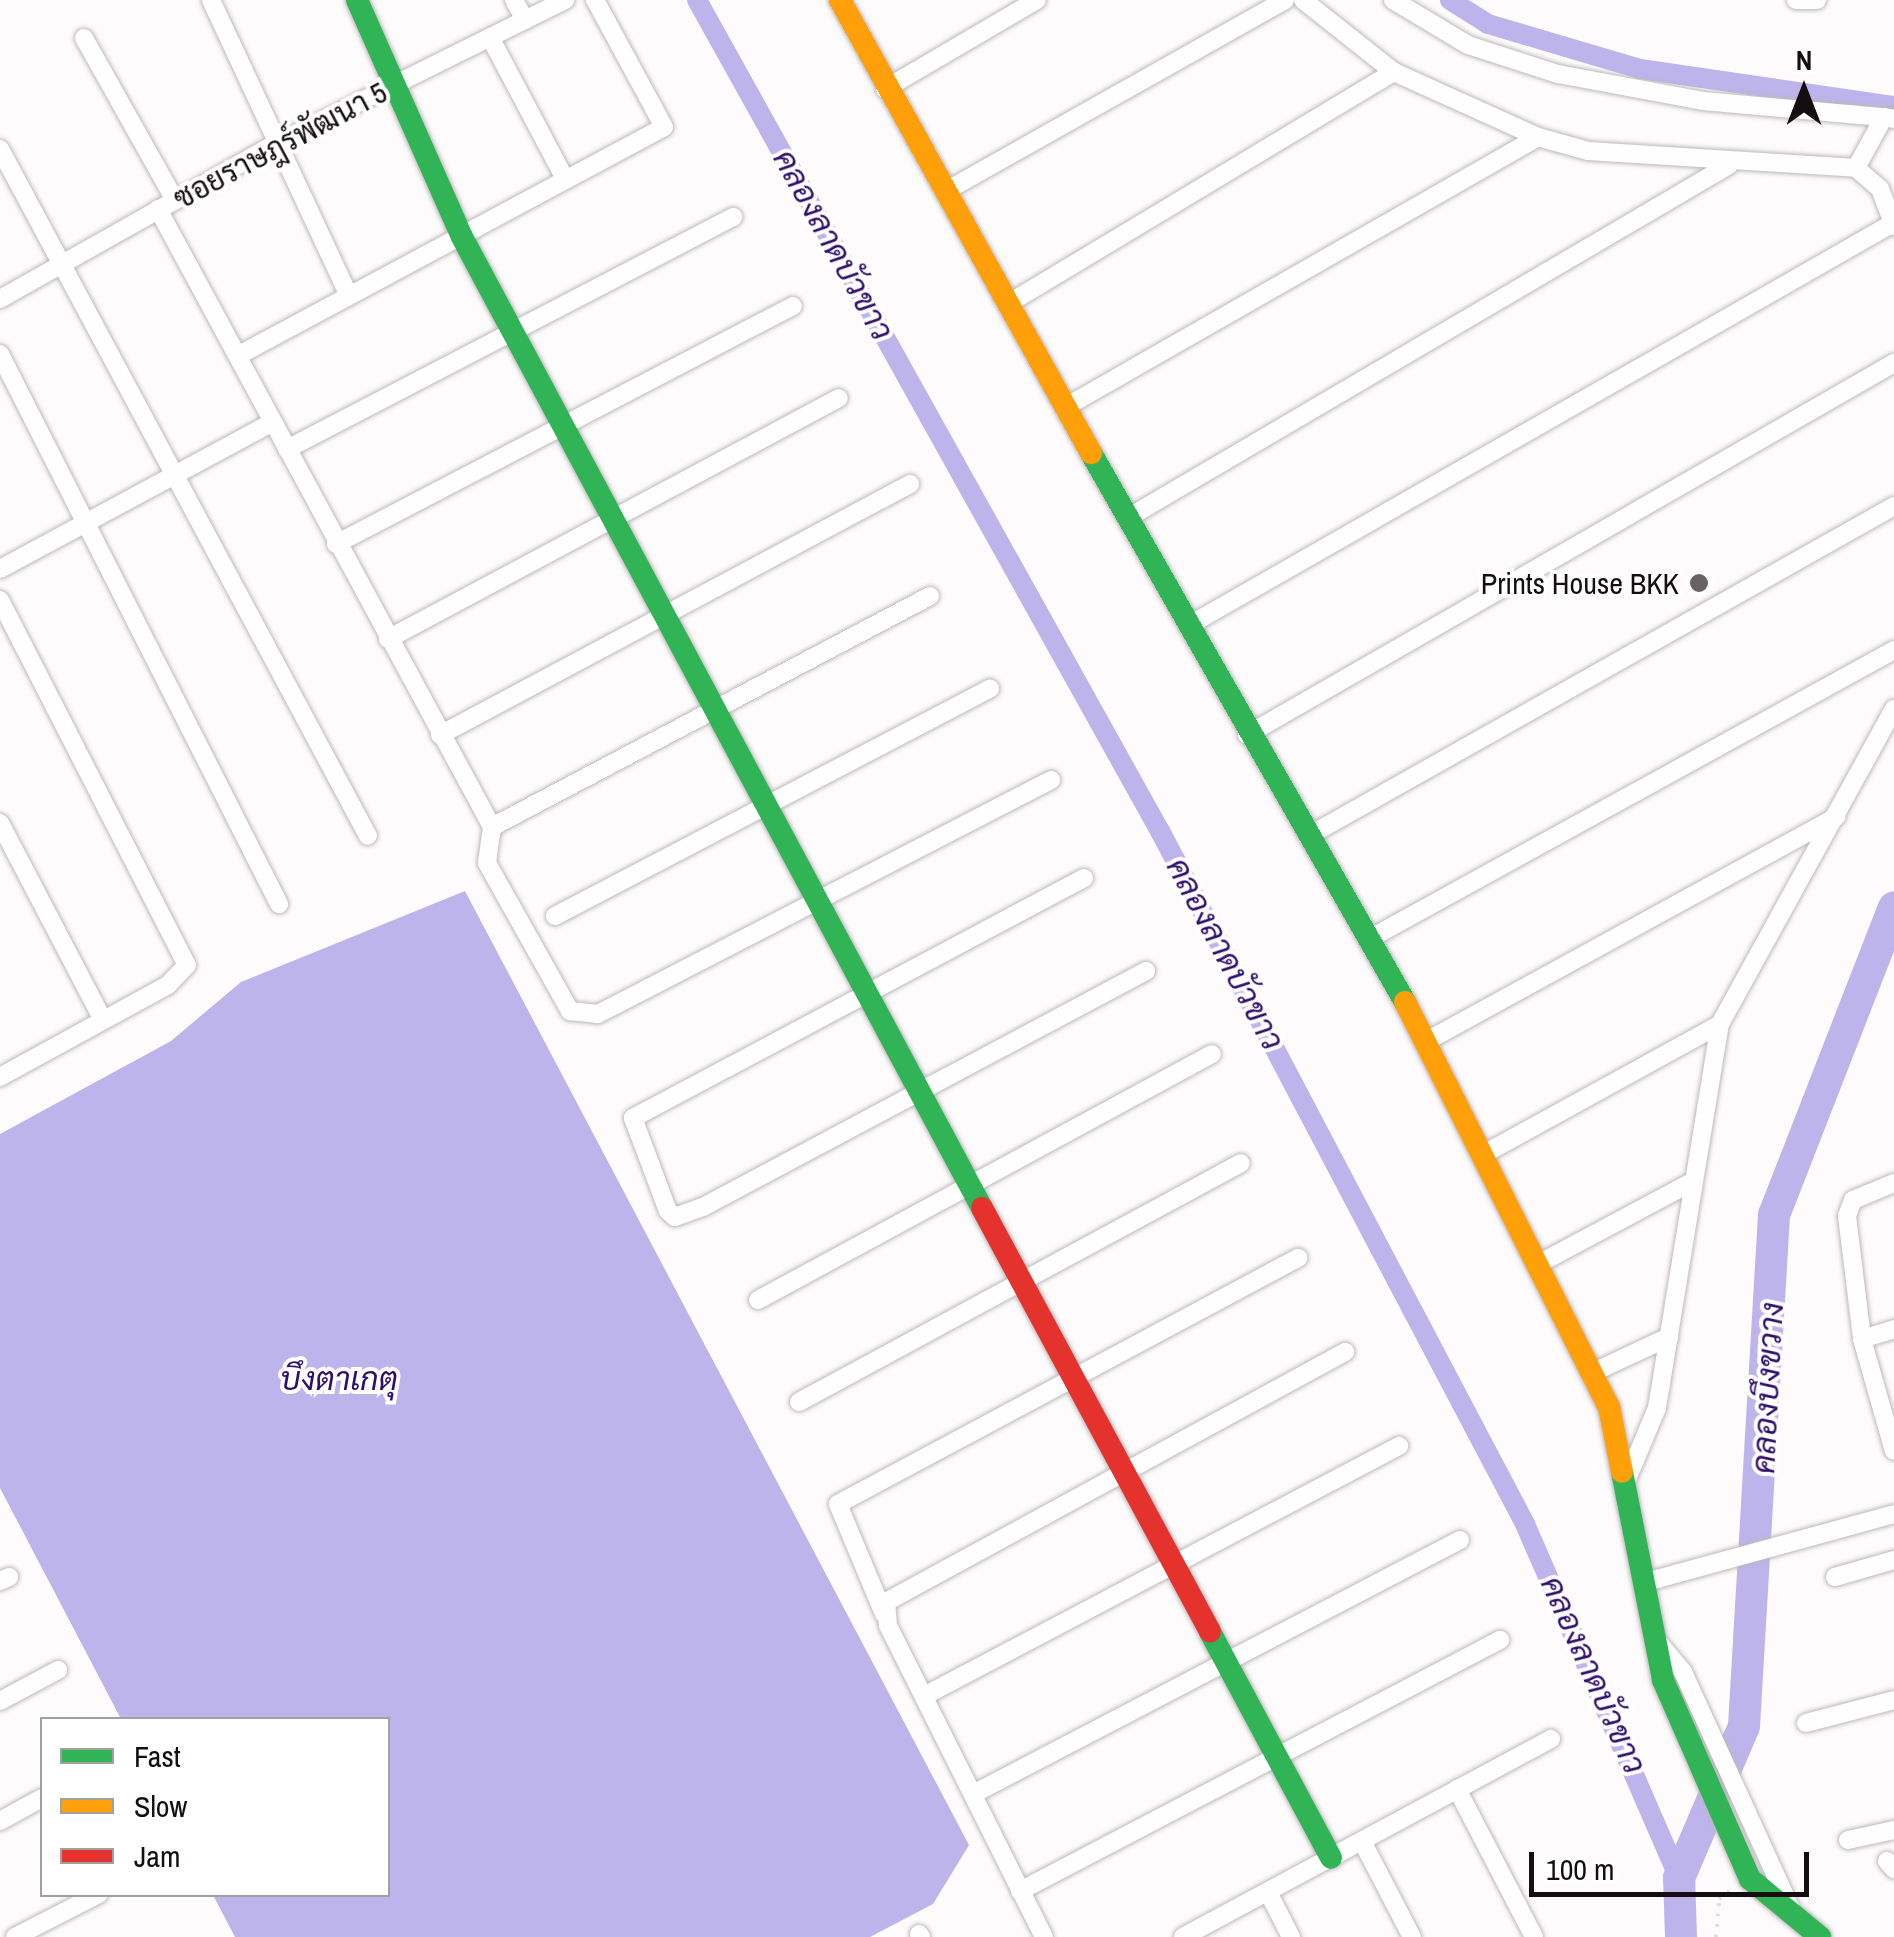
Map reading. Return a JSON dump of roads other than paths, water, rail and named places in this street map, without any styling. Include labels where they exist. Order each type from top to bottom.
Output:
[{"type":"street","points":[[212,0],[275,144],[348,294]]},
{"type":"street","points":[[357,0],[391,86],[462,237],[618,521],[967,1186],[1073,1375],[1331,1858]]},
{"type":"street","points":[[514,0],[526,20]]},
{"type":"street","name":"ซอยราษฎร์พัฒนา 5","points":[[0,298],[275,144],[565,0]]},
{"type":"street","points":[[239,355],[665,124],[595,0]]},
{"type":"street","points":[[840,0],[885,89],[1012,302],[1193,624],[1247,735],[1312,834],[1371,938],[1542,1262],[1596,1371],[1628,1477],[1658,1642],[1761,1874],[1820,1937]]},
{"type":"street","points":[[885,89],[1036,0]]},
{"type":"street","points":[[946,191],[1285,0]]},
{"type":"street","points":[[1193,624],[1893,224],[1880,189],[1856,168],[1729,164],[1538,137],[1394,72],[1303,0]]},
{"type":"street","points":[[1392,0],[1468,45],[1558,74],[1703,101],[1889,118],[1856,168]]},
{"type":"street","points":[[1796,0],[1817,0]]},
{"type":"street","points":[[84,38],[176,200]]},
{"type":"street","points":[[490,39],[564,177]]},
{"type":"street","points":[[1012,302],[1394,72]]},
{"type":"street","points":[[1069,404],[1538,137]]},
{"type":"street","points":[[0,149],[67,261],[368,836]]},
{"type":"street","points":[[1132,516],[1729,164]]},
{"type":"street","points":[[158,209],[492,827],[486,863],[578,1018],[1050,780]]},
{"type":"street","points":[[286,448],[512,327],[733,217]]},
{"type":"street","points":[[336,544],[793,306]]},
{"type":"street","points":[[0,354],[279,904]]},
{"type":"street","points":[[1247,735],[1894,363]]},
{"type":"street","points":[[388,639],[618,521],[839,398]]},
{"type":"street","points":[[0,569],[273,422]]},
{"type":"street","points":[[440,736],[910,484]]},
{"type":"street","points":[[1312,834],[1894,506]]},
{"type":"street","points":[[492,827],[718,714],[930,596]]},
{"type":"street","points":[[0,600],[186,956],[168,985],[1,1073]]},
{"type":"street","points":[[1371,938],[1894,650]]},
{"type":"street","points":[[555,916],[990,690]]},
{"type":"street","points":[[1628,1477],[1657,1408],[1720,1024],[1894,708]]},
{"type":"street","points":[[1425,1042],[1836,817]]},
{"type":"street","points":[[0,823],[102,1018]]},
{"type":"street","points":[[1084,878],[633,1118],[668,1211],[675,1217],[703,1207],[1146,971]]},
{"type":"street","points":[[1484,1154],[1720,1024]]},
{"type":"street","points":[[758,1300],[1212,1054]]},
{"type":"street","points":[[799,1402],[1240,1163]]},
{"type":"street","points":[[1542,1262],[1694,1181]]},
{"type":"street","points":[[1894,1184],[1848,1207],[1862,1339],[1894,1451]]},
{"type":"street","points":[[1044,1937],[884,1614],[838,1504],[1298,1258]]},
{"type":"street","points":[[1862,1339],[1894,1329]]},
{"type":"street","points":[[1596,1371],[1669,1338]]},
{"type":"street","points":[[884,1614],[892,1594],[1345,1352]]},
{"type":"street","points":[[924,1696],[1399,1446]]},
{"type":"street","points":[[1646,1582],[1894,1514]]},
{"type":"street","points":[[975,1793],[1460,1540]]},
{"type":"street","points":[[1835,1576],[1894,1560]]},
{"type":"street","points":[[1020,1891],[1500,1640]]},
{"type":"street","points":[[0,1700],[58,1670]]},
{"type":"street","points":[[1806,1723],[1894,1700]]},
{"type":"street","points":[[1183,1937],[1550,1739]]},
{"type":"street","points":[[1456,1789],[1534,1937]]},
{"type":"street","points":[[0,1820],[40,1799]]},
{"type":"street","points":[[1848,1840],[1894,1830]]},
{"type":"street","points":[[1362,1841],[1412,1937]]},
{"type":"street","points":[[1268,1892],[1291,1937]]},
{"type":"street","points":[[15,1937],[93,1897]]},
{"type":"water","name":"บึงตาเกตุ","points":[[465,891],[969,1845],[933,1904],[870,1937],[235,1937],[214,1897],[390,1897],[390,1717],[120,1717],[0,1488],[0,1134],[171,1041],[241,982]]},
{"type":"waterway","name":"คลองลาดบัวขาว","points":[[697,0],[1160,831],[1525,1524],[1679,1878]]},
{"type":"waterway","points":[[1450,0],[1488,24],[1640,69],[1894,106]]},
{"type":"waterway","name":"คลองบึงขวาง","points":[[1681,1937],[1679,1878],[1744,1726],[1774,1215],[1894,908]]},
{"type":"place","name":"Prints House BKK","points":[[1699,583]]}]
